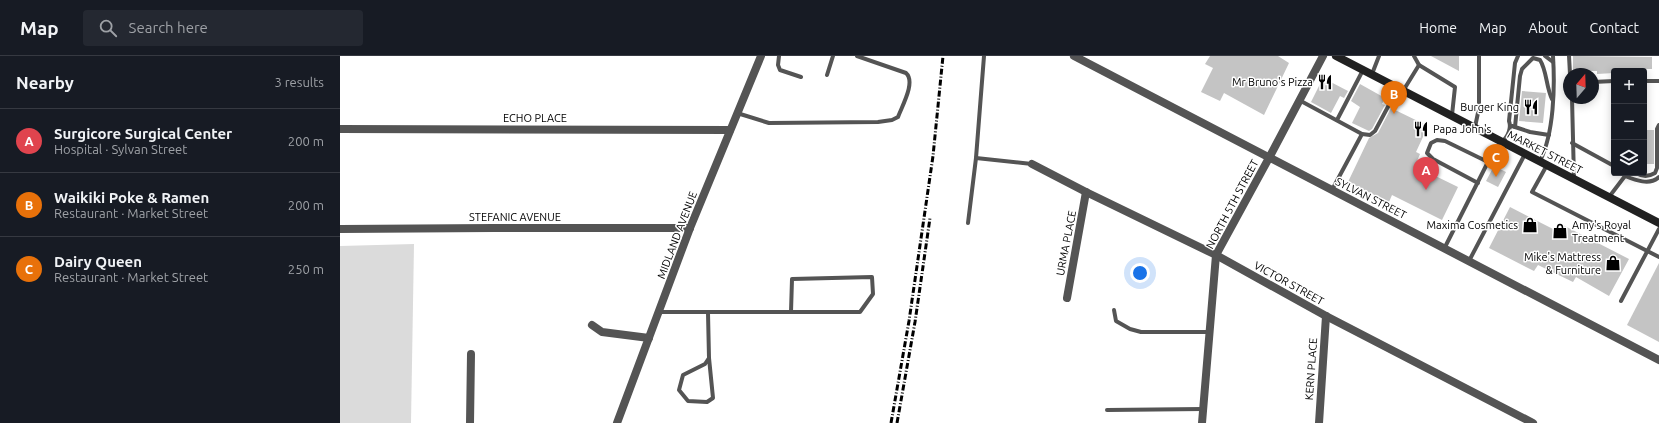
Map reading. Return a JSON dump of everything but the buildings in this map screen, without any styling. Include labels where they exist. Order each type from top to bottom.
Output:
[{"type":"main road","name":"MARKET STREET","points":[[1336,56],[1659,222]]},
{"type":"street","name":"MIDLAND AVENUE","points":[[617,423],[690,228],[761,56]]},
{"type":"street","name":"SYLVAN STREET","points":[[1074,56],[1659,360]]},
{"type":"street","name":"NORTH 5TH STREET","points":[[1202,423],[1208,332],[1216,255],[1270,158],[1323,56]]},
{"type":"street","name":"ECHO PLACE","points":[[340,129],[730,130]]},
{"type":"street","name":"VICTOR STREET","points":[[1032,164],[1216,255],[1326,316],[1533,423]]},
{"type":"street","name":"URMA PLACE","points":[[1067,298],[1086,192]]},
{"type":"street","name":"STEFANIC AVENUE","points":[[340,229],[690,228]]},
{"type":"street","name":"KERN PLACE","points":[[1319,423],[1326,316]]},
{"type":"street","points":[[592,325],[602,332],[649,338]]},
{"type":"street","points":[[470,423],[471,354]]},
{"type":"lane","points":[[779,56],[778,65],[780,70],[800,77]]},
{"type":"lane","points":[[827,75],[833,56]]},
{"type":"lane","points":[[737,113],[769,123],[878,122],[892,120],[898,117],[911,81],[909,76],[906,73],[857,56]]},
{"type":"lane","points":[[968,223],[976,158],[984,56]]},
{"type":"lane","points":[[1372,75],[1380,56]]},
{"type":"lane","points":[[1414,56],[1419,65],[1455,87],[1452,116]]},
{"type":"lane","points":[[1475,128],[1478,108],[1479,56]]},
{"type":"lane","points":[[1545,56],[1554,62]]},
{"type":"lane","points":[[1553,56],[1554,79],[1549,135],[1543,163],[1532,192],[1659,257]]},
{"type":"lane","points":[[1569,56],[1570,68]]},
{"type":"lane","points":[[1520,57],[1515,63],[1509,121],[1513,126],[1530,132],[1549,135]]},
{"type":"lane","points":[[1444,249],[1494,150],[1503,142],[1513,126],[1520,76],[1522,69],[1529,60],[1533,58],[1540,60],[1543,65],[1552,99]]},
{"type":"lane","points":[[1300,100],[1362,134],[1370,135],[1375,131],[1400,89],[1419,65]]},
{"type":"lane","points":[[1337,120],[1362,70]]},
{"type":"lane","points":[[1599,82],[1611,81]]},
{"type":"lane","points":[[1647,81],[1659,81]]},
{"type":"lane","points":[[1572,104],[1574,179]]},
{"type":"lane","points":[[1647,176],[1655,173],[1657,168],[1657,129],[1659,125]]},
{"type":"lane","points":[[1332,190],[1362,134]]},
{"type":"lane","points":[[1478,183],[1433,160],[1427,154],[1431,143],[1437,140],[1445,141],[1488,162]]},
{"type":"lane","points":[[1572,143],[1611,164]]},
{"type":"lane","points":[[1469,262],[1525,153]]},
{"type":"lane","points":[[976,158],[1032,164]]},
{"type":"lane","points":[[1609,197],[1623,176]]},
{"type":"lane","points":[[1627,176],[1644,182],[1652,181],[1659,177]]},
{"type":"lane","points":[[1621,301],[1659,229]]},
{"type":"lane","points":[[659,312],[708,312],[791,312],[860,312],[872,294],[872,277],[792,279],[791,312]]},
{"type":"lane","points":[[1114,310],[1116,321],[1130,329],[1141,332],[1208,332]]},
{"type":"lane","points":[[708,312],[709,358],[713,398],[707,402],[688,401],[679,390],[683,375],[705,364],[709,358]]},
{"type":"lane","points":[[1107,410],[1203,409]]},
{"type":"shaded area","points":[[414,244],[411,423],[340,423],[340,246]]},
{"type":"railway","points":[[891,423],[909,321],[933,156],[943,56]]},
{"type":"railway","points":[[897,423],[915,322],[930,218]]},
{"type":"place","name":"Mr Bruno's Pizza","points":[[1325,82]]},
{"type":"place","name":"Burger King","points":[[1531,107]]},
{"type":"place","name":"Waikiki Poke & Ramen","points":[[1394,114]]},
{"type":"place","name":"Papa John's","points":[[1421,129]]},
{"type":"place","name":"Dairy Queen","points":[[1496,177]]},
{"type":"place","name":"Surgicore Surgical Center","points":[[1426,190]]},
{"type":"place","name":"Maxima Cosmetics","points":[[1530,225]]},
{"type":"place","name":"Amy's Royal Treatment","points":[[1560,231]]},
{"type":"place","name":"Mike's Mattress & Furniture","points":[[1613,263]]}]
